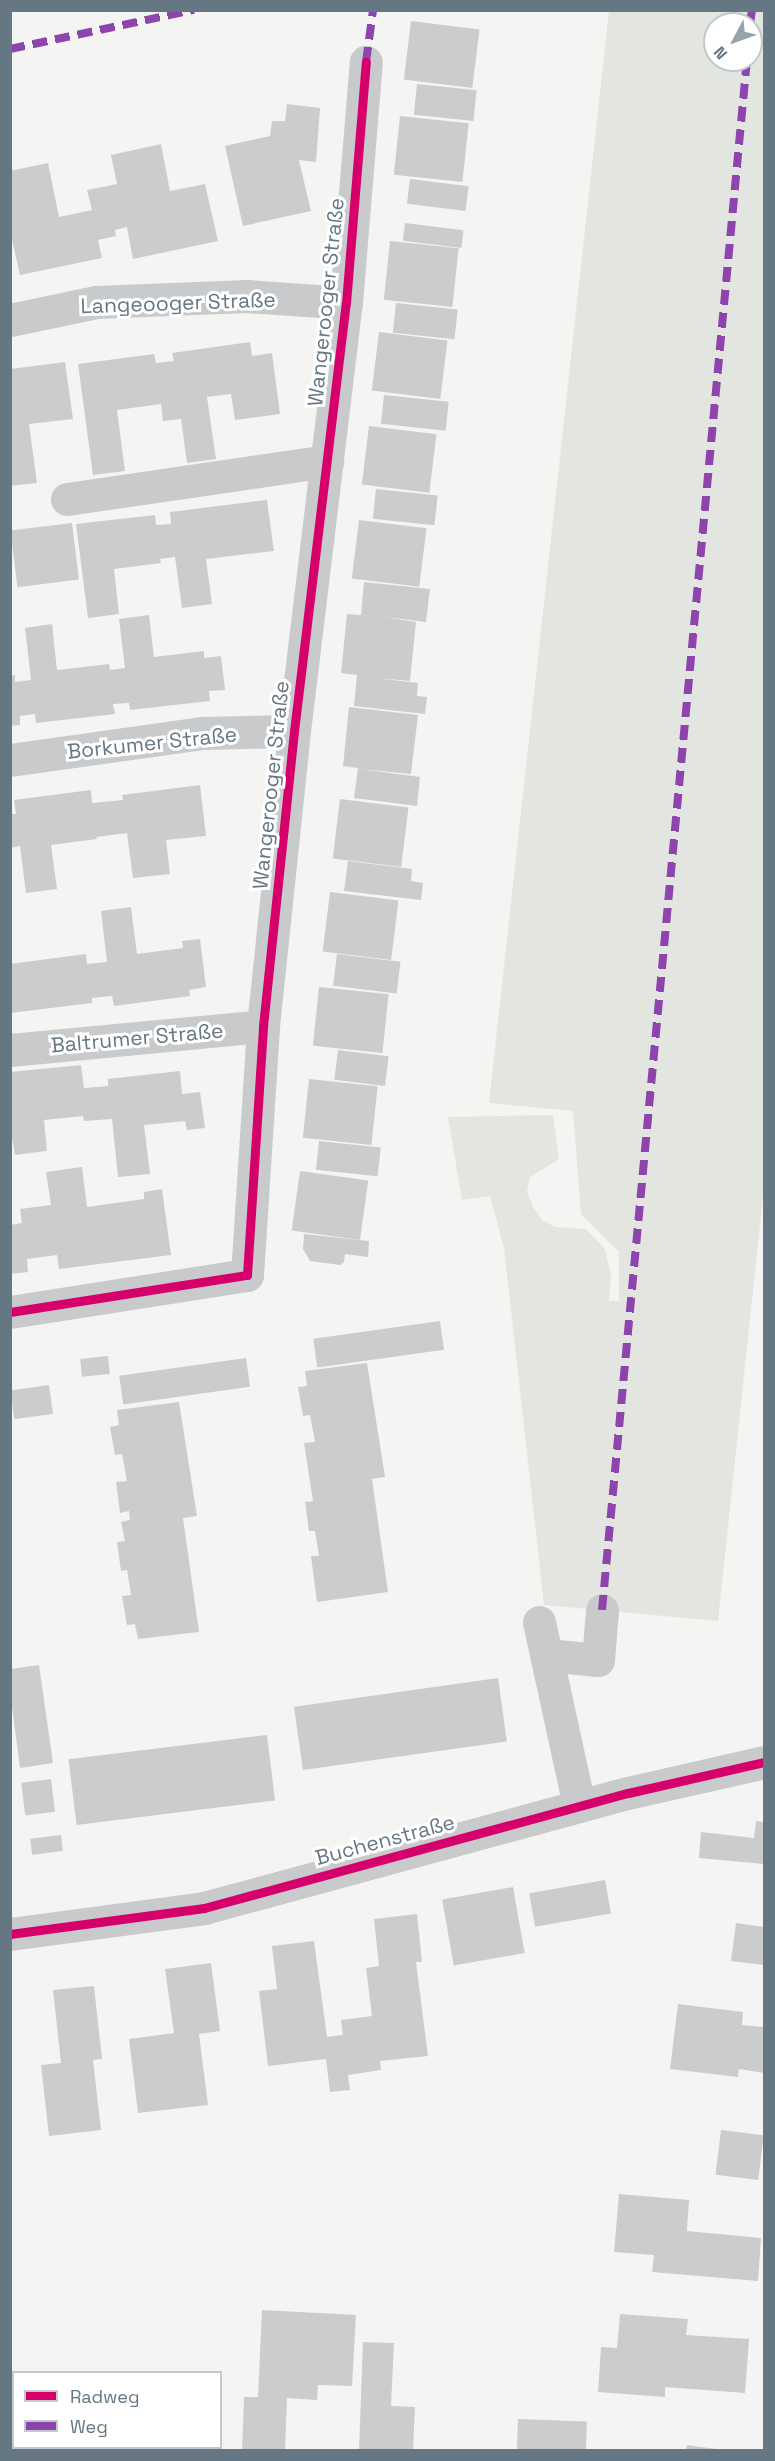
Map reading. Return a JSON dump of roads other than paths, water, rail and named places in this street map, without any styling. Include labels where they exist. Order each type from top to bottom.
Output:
[{"type":"street","name":"Wangerooger Straße","points":[[10,1312],[247,1275],[263,1026],[294,731],[346,303],[366,62]]},
{"type":"street","name":"Langeooger Straße","points":[[10,320],[108,302],[247,296],[346,303]]},
{"type":"street","points":[[67,499],[327,461]]},
{"type":"street","name":"Borkumer Straße","points":[[10,760],[203,733],[294,731]]},
{"type":"street","name":"Baltrumer Straße","points":[[10,1050],[263,1026]]},
{"type":"street","points":[[547,1655],[597,1660],[602,1610]]},
{"type":"street","points":[[539,1622],[579,1806]]},
{"type":"street","name":"Buchenstraße","points":[[10,1934],[204,1908],[579,1806],[765,1762]]}]
